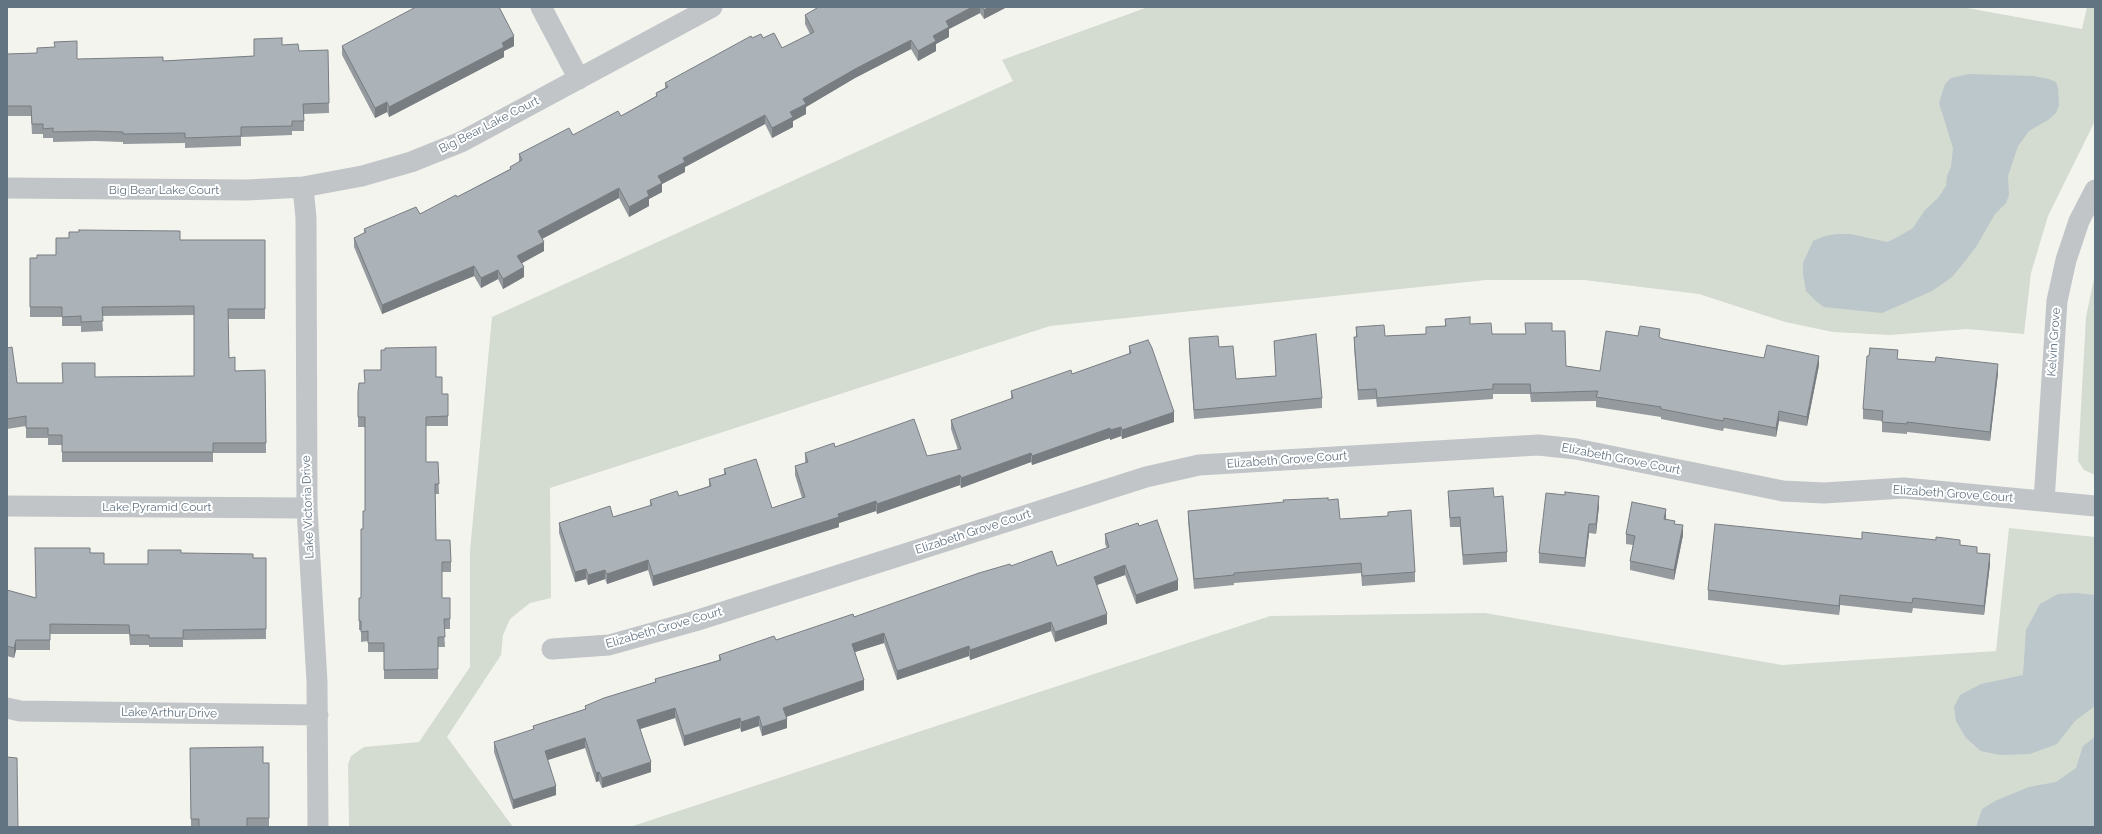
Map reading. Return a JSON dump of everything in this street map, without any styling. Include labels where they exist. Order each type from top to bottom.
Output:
[{"type":"street","points":[[541,7],[579,79]]},
{"type":"street","name":"Big Bear Lake Court","points":[[7,188],[247,190],[303,187],[362,176],[411,162],[461,142],[712,7]]},
{"type":"street","name":"Lake Victoria Drive","points":[[303,187],[306,218],[306,508],[318,715],[318,827]]},
{"type":"street","name":"Kelvin Grove","points":[[2044,501],[2057,302],[2066,260],[2079,221],[2095,190]]},
{"type":"street","name":"Elizabeth Grove Court","points":[[552,649],[609,645],[695,621],[1146,477],[1199,465],[1538,445],[1576,449],[1783,491],[1824,493],[1904,488],[2095,506]]},
{"type":"street","name":"Lake Pyramid Court","points":[[7,506],[306,508]]},
{"type":"street","name":"Lake Arthur Drive","points":[[11,711],[318,715]]},
{"type":"shaded area","points":[[1148,7],[1962,7],[2082,29],[2087,7],[2095,7],[2095,121],[2048,216],[2031,273],[2024,334],[1967,329],[1890,335],[1833,332],[1785,322],[1699,294],[1584,280],[1486,280],[1050,326],[550,488],[551,598],[530,603],[510,619],[503,635],[501,655],[447,737],[513,827],[349,827],[348,765],[351,756],[364,747],[419,742],[470,667],[470,551],[492,317],[1013,81],[1002,60]]},
{"type":"shaded area","points":[[1969,74],[2033,76],[2056,82],[2058,88],[2059,105],[2056,113],[2048,120],[2029,131],[2018,146],[2008,176],[2009,195],[2006,203],[1995,214],[1976,247],[1952,277],[1932,291],[1882,313],[1824,307],[1806,291],[1803,274],[1803,263],[1813,241],[1825,236],[1850,234],[1887,242],[1913,228],[1925,210],[1938,198],[1946,186],[1947,176],[1951,167],[1953,148],[1939,103],[1945,84],[1951,78]]},
{"type":"shaded area","points":[[2095,274],[2095,475],[2084,470],[2078,461],[2086,317]]},
{"type":"shaded area","points":[[2009,528],[2095,537],[2095,827],[630,827],[1270,616],[1485,613],[1782,665],[1996,651]]},
{"type":"shaded area","points":[[2076,593],[2095,595],[2095,706],[2075,721],[2057,744],[2030,754],[2000,755],[1981,751],[1966,738],[1956,721],[1954,707],[1960,695],[1981,684],[2023,675],[2026,630],[2040,604],[2058,594]]},
{"type":"shaded area","points":[[2095,737],[2095,827],[1976,827],[1982,809],[1997,800],[2029,787],[2056,782],[2076,768],[2083,746]]},
{"type":"building","points":[[416,7],[499,7],[514,36],[502,43],[504,47],[389,107],[387,102],[375,108],[342,46]]},
{"type":"building","points":[[817,7],[972,7],[946,21],[949,27],[933,36],[936,41],[918,51],[911,40],[855,69],[803,99],[806,104],[790,112],[793,117],[772,128],[765,115],[683,158],[685,162],[658,176],[662,183],[647,191],[649,196],[629,207],[619,188],[538,231],[544,242],[517,256],[524,267],[503,279],[498,270],[481,278],[474,266],[382,305],[354,238],[366,232],[364,229],[416,207],[420,214],[456,195],[457,197],[511,169],[510,167],[522,160],[519,154],[569,128],[573,135],[618,111],[621,116],[657,96],[656,93],[668,87],[665,83],[751,36],[752,38],[761,34],[763,38],[774,33],[782,48],[814,32],[805,15]]},
{"type":"building","points":[[982,7],[989,7],[984,10]]},
{"type":"building","points":[[282,38],[282,45],[298,44],[299,51],[328,50],[329,103],[303,104],[304,121],[292,121],[292,126],[241,127],[241,136],[185,138],[185,133],[123,134],[123,132],[95,131],[53,132],[53,128],[43,129],[43,124],[32,124],[31,106],[7,106],[7,54],[37,53],[37,48],[55,47],[54,42],[77,41],[77,59],[163,57],[163,61],[254,56],[254,39]]},
{"type":"building","points":[[79,230],[180,231],[180,240],[265,240],[265,309],[228,309],[229,358],[235,357],[235,371],[265,370],[266,443],[213,443],[213,452],[62,452],[62,435],[48,435],[48,428],[26,428],[26,416],[7,419],[7,348],[12,347],[17,383],[63,383],[62,363],[95,363],[95,377],[194,376],[194,306],[102,307],[103,321],[81,322],[81,316],[62,317],[62,307],[30,307],[30,258],[37,258],[37,255],[56,255],[56,238],[69,238],[69,232],[79,232]]},
{"type":"building","points":[[1470,317],[1470,324],[1491,323],[1492,334],[1526,334],[1525,323],[1552,323],[1552,331],[1565,331],[1566,366],[1600,371],[1606,331],[1638,336],[1640,326],[1660,329],[1659,337],[1663,339],[1764,358],[1767,345],[1819,356],[1807,417],[1779,411],[1776,428],[1724,418],[1723,421],[1661,409],[1661,407],[1596,397],[1598,391],[1531,393],[1530,384],[1493,384],[1493,389],[1377,398],[1376,389],[1358,390],[1354,337],[1357,337],[1356,327],[1384,325],[1385,336],[1426,334],[1426,327],[1446,326],[1445,319]]},
{"type":"building","points":[[1316,334],[1322,398],[1194,410],[1189,338],[1218,336],[1219,347],[1233,346],[1236,379],[1276,376],[1274,341]]},
{"type":"building","points":[[1148,340],[1174,412],[1122,430],[1121,427],[1110,430],[1110,428],[1032,456],[1031,453],[961,478],[960,475],[877,504],[876,501],[838,514],[839,517],[653,576],[648,560],[607,574],[605,570],[588,575],[586,569],[575,572],[559,523],[610,506],[613,517],[652,505],[650,500],[677,491],[679,496],[711,486],[709,479],[726,474],[724,469],[756,459],[772,508],[805,497],[795,466],[808,462],[805,453],[834,443],[835,447],[914,419],[927,456],[961,449],[951,420],[1013,398],[1011,391],[1071,370],[1072,374],[1131,353],[1129,346]]},
{"type":"building","points":[[436,347],[436,377],[442,377],[442,394],[448,394],[448,416],[426,417],[426,462],[438,462],[439,484],[435,484],[436,540],[450,540],[451,562],[442,562],[442,598],[450,598],[450,619],[444,619],[445,637],[438,637],[438,669],[384,670],[384,643],[368,643],[368,631],[361,632],[361,621],[359,621],[359,598],[361,598],[361,529],[363,529],[363,511],[365,511],[365,417],[358,417],[359,383],[365,383],[364,370],[381,370],[381,350],[385,350],[385,348]]},
{"type":"building","points":[[1870,348],[1898,350],[1897,359],[1935,362],[1936,357],[1998,364],[1990,432],[1907,422],[1907,424],[1882,422],[1883,411],[1863,409],[1867,356],[1869,356]]},
{"type":"building","points":[[1493,488],[1494,497],[1503,496],[1507,552],[1463,555],[1460,517],[1450,518],[1448,491]]},
{"type":"building","points":[[1565,492],[1599,496],[1596,524],[1589,524],[1585,558],[1539,553],[1546,493],[1565,495]]},
{"type":"building","points":[[1328,498],[1328,500],[1338,499],[1340,519],[1388,516],[1388,512],[1411,510],[1415,572],[1362,576],[1361,563],[1234,573],[1234,575],[1194,579],[1188,511],[1284,502],[1283,500]]},
{"type":"building","points":[[1632,502],[1666,509],[1664,519],[1675,521],[1674,524],[1683,525],[1674,570],[1630,561],[1635,536],[1626,534]]},
{"type":"building","points":[[1157,520],[1178,580],[1136,595],[1125,565],[1094,577],[1107,614],[1055,632],[1051,622],[970,650],[969,646],[897,671],[884,633],[852,644],[864,680],[783,708],[787,719],[762,727],[759,716],[741,722],[740,718],[684,736],[675,708],[637,720],[651,762],[602,778],[599,772],[596,773],[585,738],[545,751],[556,786],[513,800],[494,742],[534,729],[533,726],[586,709],[585,706],[604,698],[656,682],[655,679],[721,660],[719,655],[774,636],[776,640],[853,614],[854,617],[979,573],[1010,564],[1011,566],[1052,551],[1057,566],[1109,547],[1105,534],[1138,523],[1139,526]]},
{"type":"building","points":[[1715,524],[1862,539],[1862,532],[1936,540],[1936,537],[1960,540],[1960,545],[1977,547],[1977,553],[1990,554],[1984,606],[1913,598],[1912,603],[1840,595],[1839,606],[1708,590]]},
{"type":"building","points":[[35,548],[90,548],[90,553],[104,553],[104,564],[148,564],[148,550],[181,550],[181,553],[253,554],[253,558],[266,558],[266,629],[183,630],[183,638],[149,638],[149,635],[130,635],[129,625],[50,624],[50,640],[16,640],[14,648],[7,646],[7,590],[36,598]]},
{"type":"building","points":[[263,747],[263,763],[269,763],[269,818],[247,818],[247,827],[199,827],[199,819],[191,819],[190,748]]},
{"type":"building","points":[[7,757],[17,758],[18,827],[7,827]]}]
